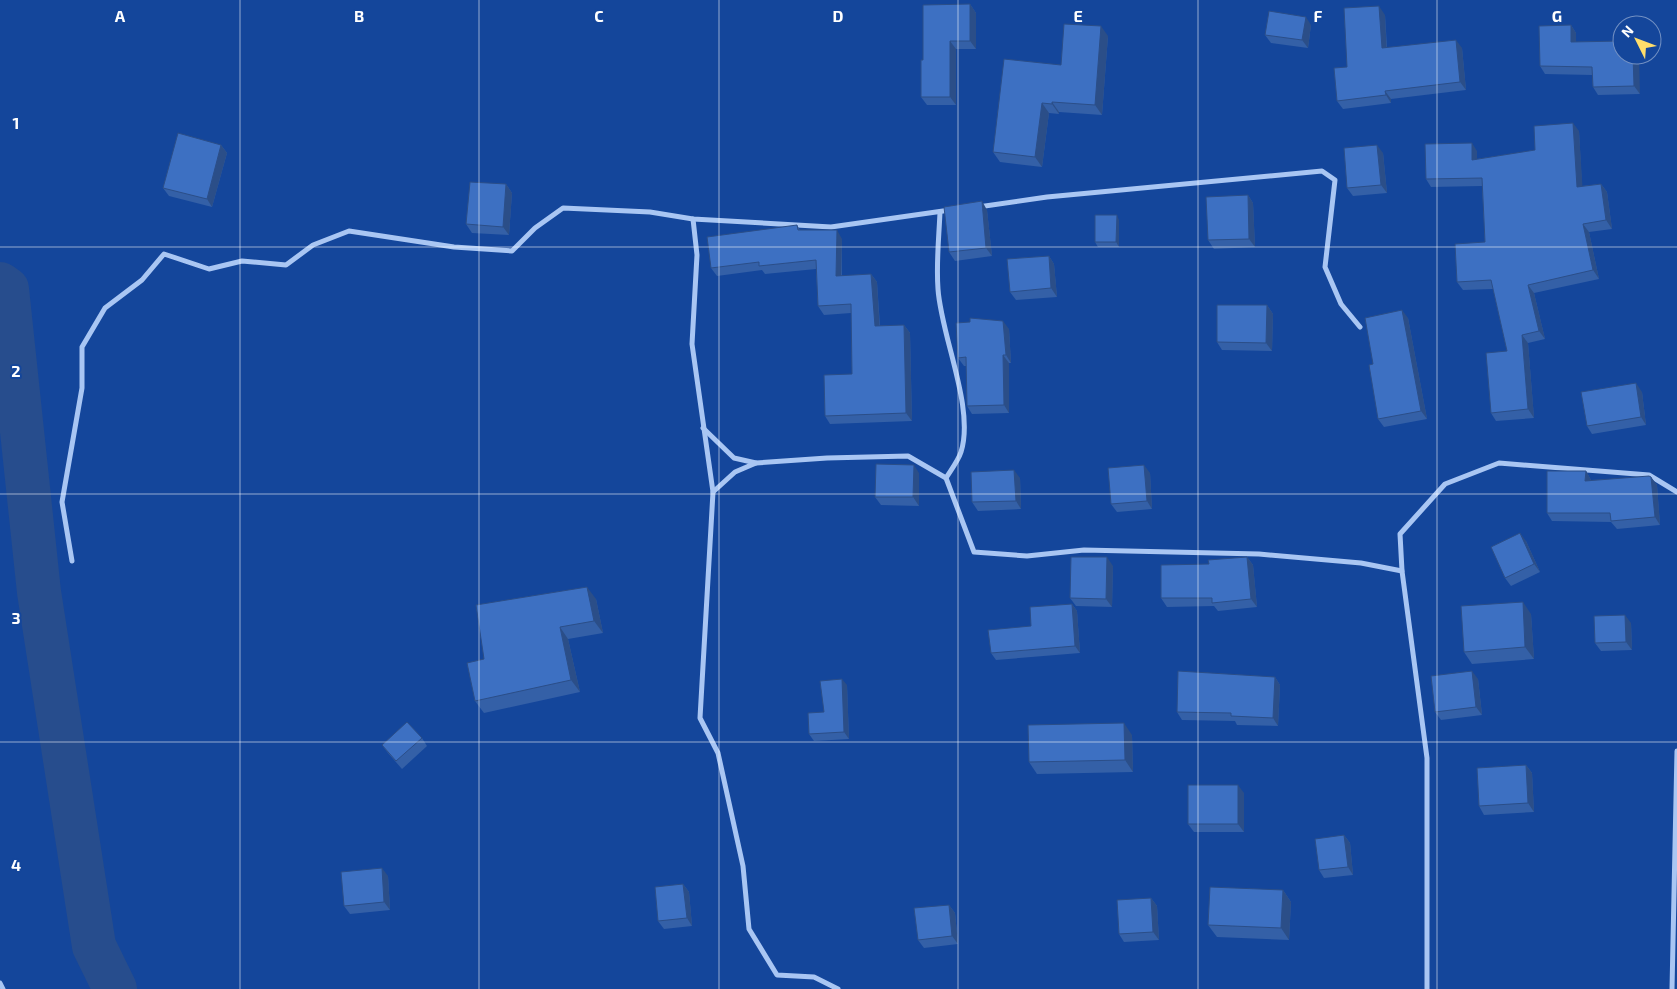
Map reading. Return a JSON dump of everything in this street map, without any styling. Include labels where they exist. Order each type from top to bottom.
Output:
[{"type":"street","points":[[969,208],[1047,197],[1322,171],[1335,180],[1325,267],[1341,304],[1360,327]]},
{"type":"street","points":[[72,561],[62,502],[82,388],[82,347],[106,308],[142,280],[164,254],[209,269],[242,261],[286,265],[313,245],[349,231],[454,247],[512,251],[535,228],[564,208],[650,212],[693,219],[831,227],[960,209]]},
{"type":"street","points":[[940,212],[938,289],[944,329],[961,397],[965,428],[961,452],[946,478]]},
{"type":"street","points":[[693,219],[698,255],[692,344],[713,492],[700,718],[718,753],[743,866],[749,929],[777,975],[814,977],[838,989]]},
{"type":"street","points":[[703,428],[734,458],[756,463],[827,458],[908,456],[946,478],[974,552],[1026,556],[1084,550],[1259,554],[1361,564],[1402,571]]},
{"type":"street","points":[[1427,989],[1427,758],[1402,571],[1400,534],[1445,484],[1499,462],[1649,475],[1677,492]]},
{"type":"street","points":[[713,492],[735,472],[756,463]]},
{"type":"street","points":[[1672,989],[1677,751]]},
{"type":"street","points":[[0,983],[2,989]]},
{"type":"building","points":[[970,4],[970,41],[950,41],[950,97],[921,97],[923,5]]},
{"type":"building","points":[[1379,6],[1382,48],[1456,40],[1460,82],[1385,91],[1386,95],[1337,101],[1334,68],[1347,67],[1344,8]]},
{"type":"building","points":[[1269,11],[1306,17],[1302,40],[1265,35]]},
{"type":"building","points":[[1064,24],[1101,26],[1095,105],[1042,103],[1035,157],[993,152],[1004,59],[1061,65]]},
{"type":"building","points":[[1571,25],[1571,42],[1612,41],[1612,65],[1633,65],[1634,86],[1593,87],[1592,67],[1540,66],[1539,26]]},
{"type":"building","points":[[1573,123],[1577,187],[1601,184],[1606,220],[1583,224],[1593,270],[1528,285],[1539,331],[1522,335],[1528,409],[1491,413],[1486,353],[1507,351],[1491,280],[1457,282],[1455,244],[1485,242],[1482,178],[1426,179],[1425,144],[1472,143],[1472,160],[1535,150],[1534,126]]},
{"type":"building","points":[[178,133],[221,145],[207,199],[163,188]]},
{"type":"building","points":[[1377,145],[1381,185],[1347,188],[1344,148]]},
{"type":"building","points":[[470,182],[506,184],[503,227],[466,224]]},
{"type":"building","points":[[1248,195],[1249,239],[1208,240],[1206,197]]},
{"type":"building","points":[[982,201],[986,248],[949,252],[944,207]]},
{"type":"building","points":[[1095,215],[1117,215],[1116,242],[1095,242]]},
{"type":"building","points":[[797,225],[798,230],[837,230],[836,276],[871,274],[875,326],[904,325],[906,413],[825,416],[824,375],[852,374],[851,304],[818,306],[816,260],[759,266],[759,262],[711,268],[707,237]]},
{"type":"building","points":[[1049,256],[1051,288],[1010,292],[1007,259]]},
{"type":"building","points":[[1217,305],[1267,305],[1266,343],[1217,342]]},
{"type":"building","points":[[1402,310],[1421,411],[1378,419],[1369,365],[1373,364],[1365,318]]},
{"type":"building","points":[[970,318],[1003,321],[1006,355],[1003,355],[1004,405],[967,406],[966,357],[958,358],[956,323],[970,322]]},
{"type":"building","points":[[1636,383],[1641,417],[1587,426],[1581,392]]},
{"type":"building","points":[[876,464],[914,465],[913,497],[875,497]]},
{"type":"building","points":[[1144,465],[1147,501],[1111,504],[1108,468]]},
{"type":"building","points":[[1014,470],[1016,501],[972,502],[971,472]]},
{"type":"building","points":[[1547,471],[1586,471],[1585,481],[1649,476],[1651,477],[1655,517],[1611,521],[1610,513],[1547,513]]},
{"type":"building","points":[[1520,533],[1534,564],[1505,578],[1491,547]]},
{"type":"building","points":[[1071,557],[1107,557],[1106,599],[1070,598]]},
{"type":"building","points":[[1247,557],[1251,599],[1212,603],[1212,598],[1161,598],[1161,565],[1209,564],[1208,560]]},
{"type":"building","points":[[587,587],[594,621],[560,627],[571,680],[475,701],[467,663],[484,659],[476,605]]},
{"type":"building","points":[[1523,602],[1525,647],[1464,652],[1461,606]]},
{"type":"building","points":[[1072,604],[1075,646],[991,653],[988,630],[1031,626],[1030,607]]},
{"type":"building","points":[[1625,615],[1626,642],[1595,643],[1594,616]]},
{"type":"building","points":[[1178,671],[1275,677],[1273,718],[1231,716],[1231,713],[1177,712]]},
{"type":"building","points":[[1472,671],[1476,707],[1435,712],[1431,676]]},
{"type":"building","points":[[842,679],[844,732],[809,734],[808,713],[824,712],[820,681]]},
{"type":"building","points":[[407,722],[422,738],[396,761],[382,745]]},
{"type":"building","points":[[1124,723],[1125,760],[1029,762],[1028,725]]},
{"type":"building","points":[[1526,765],[1528,803],[1479,806],[1477,768]]},
{"type":"building","points":[[1188,785],[1238,785],[1238,824],[1188,824]]},
{"type":"building","points":[[1344,835],[1348,867],[1319,870],[1315,839]]},
{"type":"building","points":[[382,868],[384,902],[344,906],[341,872]]},
{"type":"building","points":[[683,884],[687,918],[658,921],[655,887]]},
{"type":"building","points":[[1210,887],[1283,890],[1281,928],[1208,925]]},
{"type":"building","points":[[1151,898],[1153,932],[1119,934],[1117,900]]},
{"type":"building","points":[[949,905],[952,936],[918,940],[914,908]]},
{"type":"waterway","points":[[0,284],[7,289],[39,592],[94,946],[115,989]]}]
